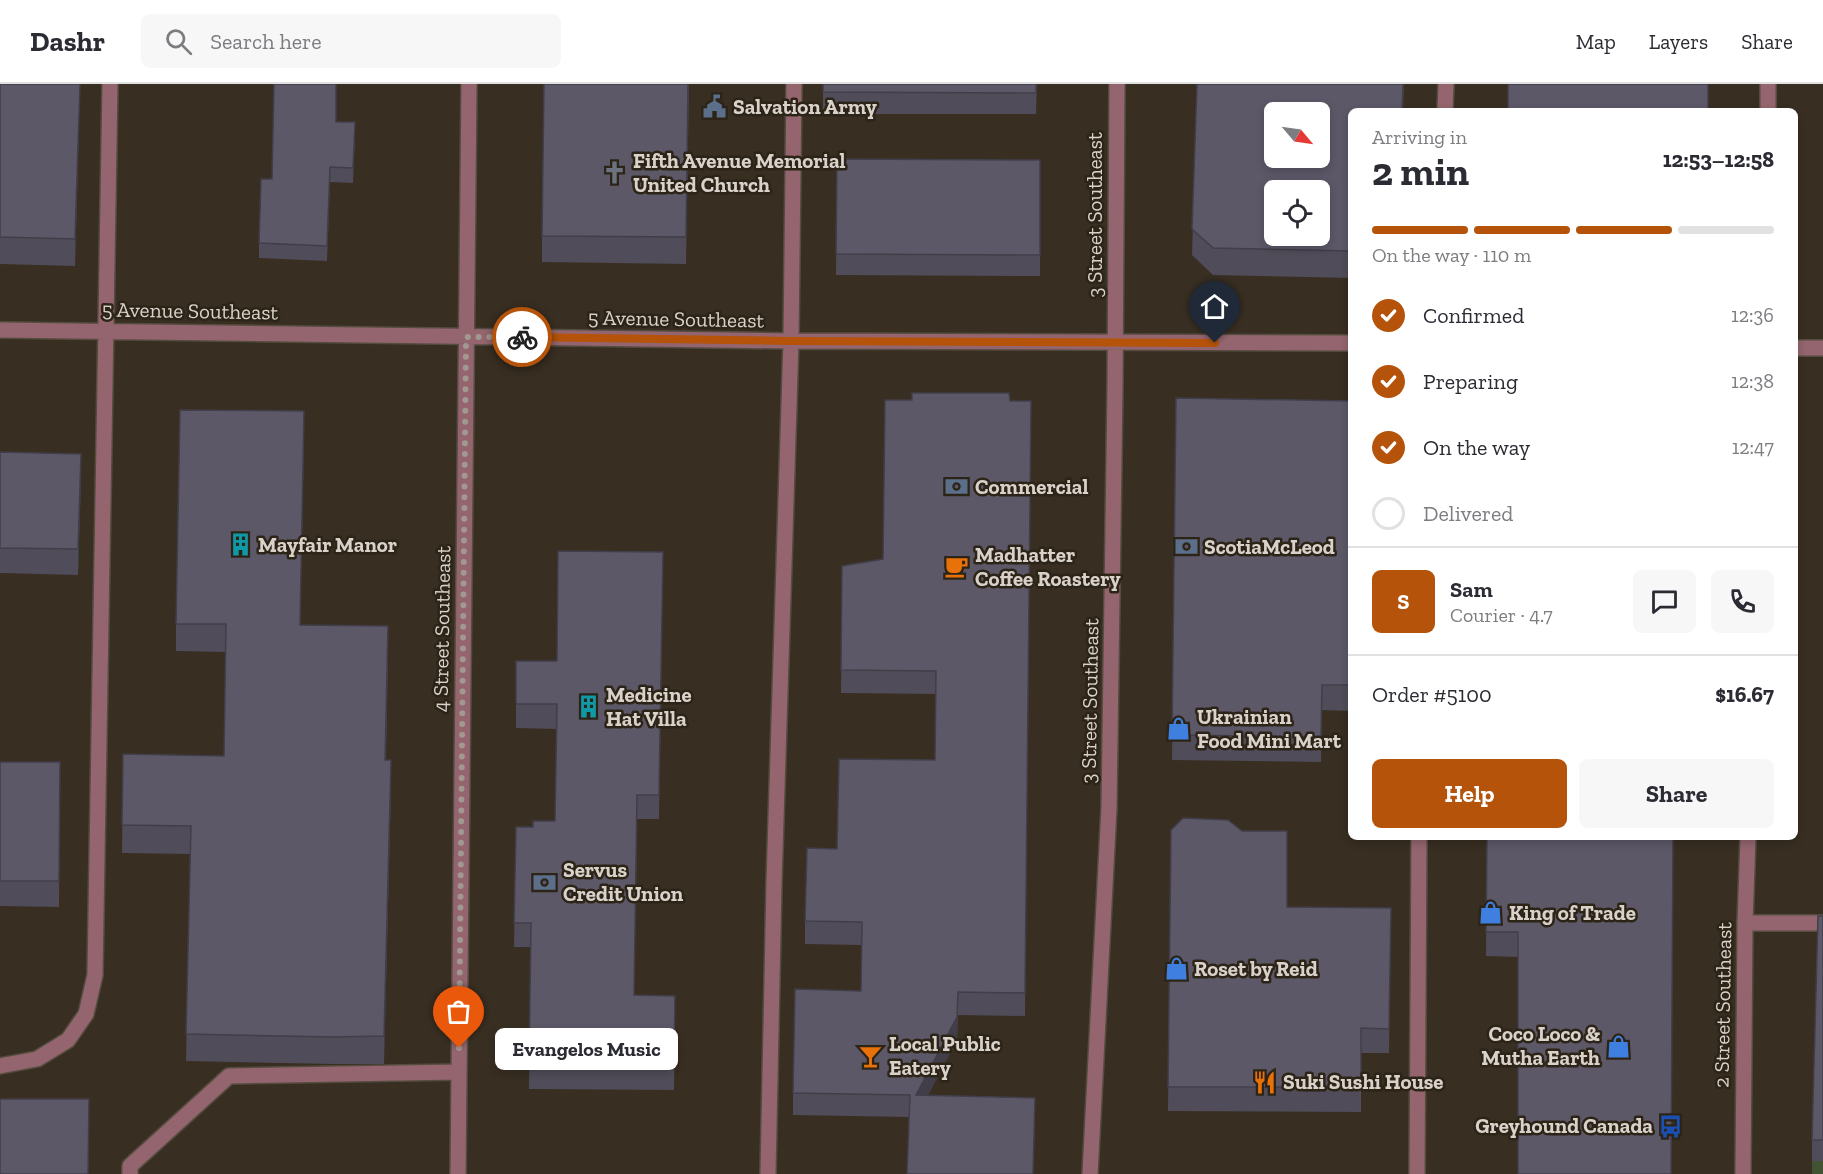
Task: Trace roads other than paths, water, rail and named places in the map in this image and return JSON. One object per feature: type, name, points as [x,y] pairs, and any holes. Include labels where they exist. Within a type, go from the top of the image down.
[{"type":"street","points":[[0,1066],[37,1059],[68,1040],[86,1014],[95,975],[110,84]]},
{"type":"street","name":"4 Street Southeast","points":[[458,1174],[469,84]]},
{"type":"street","points":[[768,1174],[774,884],[791,341],[794,84]]},
{"type":"street","name":"3 Street Southeast","points":[[1090,1174],[1109,808],[1116,343],[1117,84]]},
{"type":"street","points":[[1445,108],[1446,84]]},
{"type":"street","points":[[1768,84],[1768,108]]},
{"type":"street","name":"5 Avenue Southeast","points":[[0,330],[791,341],[1348,343]]},
{"type":"street","points":[[1798,348],[1823,348]]},
{"type":"street","points":[[1417,1174],[1419,840]]},
{"type":"street","name":"2 Street Southeast","points":[[1743,1174],[1748,840]]},
{"type":"street","points":[[1745,923],[1823,923]]},
{"type":"street","points":[[130,1174],[130,1166],[229,1076],[458,1072]]},
{"type":"place","name":"Salvation Army","points":[[715,107]]},
{"type":"place","name":"Fifth Avenue Memorial United Church","points":[[615,173]]},
{"type":"place","name":"Commercial","points":[[957,487]]},
{"type":"place","name":"Mayfair Manor","points":[[240,545]]},
{"type":"place","name":"ScotiaMcLeod","points":[[1186,547]]},
{"type":"place","name":"Madhatter Coffee Roastery","points":[[957,567]]},
{"type":"place","name":"Medicine Hat Villa","points":[[588,707]]},
{"type":"place","name":"Ukrainian Food Mini Mart","points":[[1179,729]]},
{"type":"place","name":"Servus Credit Union","points":[[545,882]]},
{"type":"place","name":"King of Trade","points":[[1491,913]]},
{"type":"place","name":"Roset by Reid","points":[[1176,969]]},
{"type":"place","name":"Coco Loco & Mutha Earth","points":[[1618,1046]]},
{"type":"place","name":"Evangelos Music","points":[[459,1048]]},
{"type":"place","name":"Local Public Eatery","points":[[871,1056]]},
{"type":"place","name":"Suki Sushi House","points":[[1265,1082]]},
{"type":"place","name":"Greyhound Canada","points":[[1671,1126]]}]
